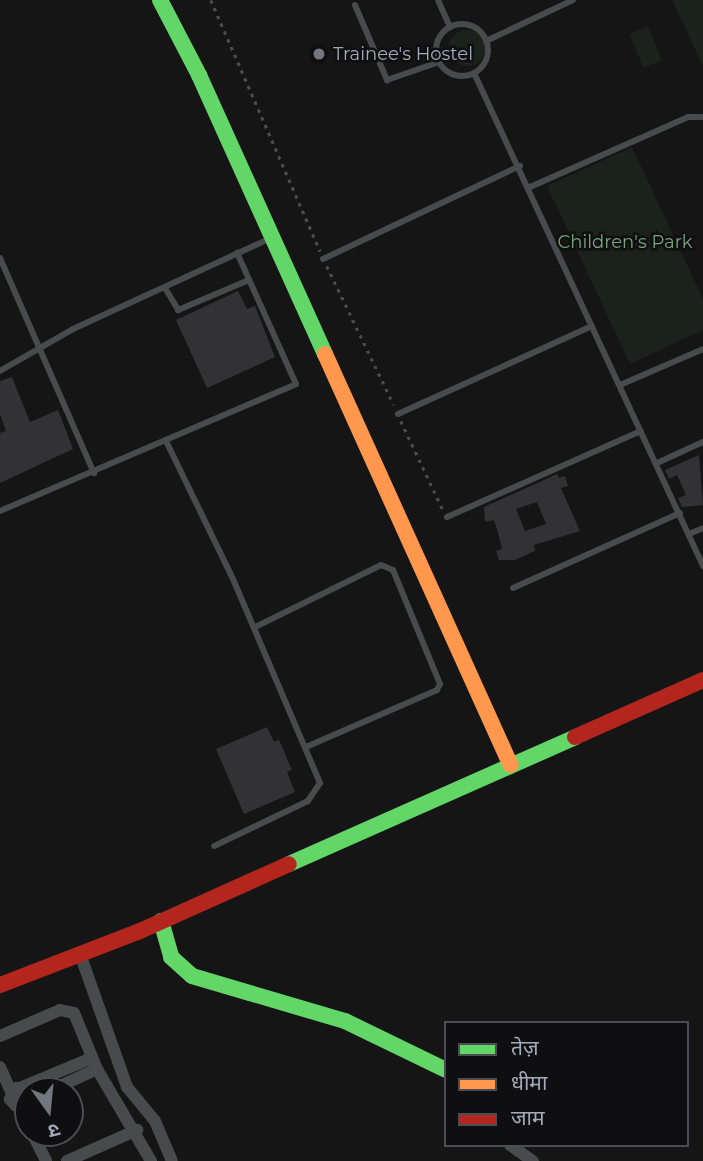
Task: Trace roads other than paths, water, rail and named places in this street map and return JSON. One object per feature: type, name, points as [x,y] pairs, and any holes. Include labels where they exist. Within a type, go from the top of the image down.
[{"type":"street","points":[[160,0],[199,75],[511,765]]},
{"type":"street","points":[[0,985],[161,921],[703,680]]},
{"type":"street","points":[[161,921],[171,957],[192,976],[345,1021],[444,1069]]},
{"type":"street","points":[[80,954],[127,1087],[155,1121],[172,1161]]},
{"type":"street","points":[[0,1036],[70,1009],[95,1063],[136,1130],[151,1161]]},
{"type":"street","points":[[58,1077],[95,1063]]},
{"type":"street","points":[[72,1077],[95,1063]]},
{"type":"street","points":[[0,1068],[14,1084]]},
{"type":"street","points":[[67,1161],[136,1130]]},
{"type":"street","points":[[513,1147],[533,1161]]},
{"type":"lane","points":[[438,0],[450,27]]},
{"type":"lane","points":[[486,41],[573,0]]},
{"type":"lane","points":[[355,5],[387,80],[439,62]]},
{"type":"lane","points":[[450,27],[474,27],[486,41],[485,62],[474,73],[458,76],[439,62],[439,39],[450,27]]},
{"type":"lane","points":[[474,73],[530,187],[703,566]]},
{"type":"lane","points":[[530,187],[688,117],[703,117]]},
{"type":"lane","points":[[323,259],[520,166]]},
{"type":"lane","points":[[0,372],[73,329],[272,237]]},
{"type":"lane","points":[[0,511],[167,443],[296,384],[237,253]]},
{"type":"lane","points":[[0,258],[94,473]]},
{"type":"lane","points":[[164,288],[178,310],[249,280]]},
{"type":"lane","points":[[398,414],[592,326]]},
{"type":"lane","points":[[620,385],[703,349]]},
{"type":"lane","points":[[447,517],[641,431]]},
{"type":"lane","points":[[657,463],[703,442]]},
{"type":"lane","points":[[167,443],[255,627],[308,746],[320,783],[316,793],[214,846]]},
{"type":"lane","points":[[513,588],[680,513]]},
{"type":"lane","points":[[689,534],[703,528]]},
{"type":"lane","points":[[255,627],[381,565],[393,570],[440,684],[438,690],[308,746]]},
{"type":"place","name":"Trainee's Hostel","points":[[319,54]]},
{"type":"park label","name":"Children's Park","points":[[625,242]]}]
